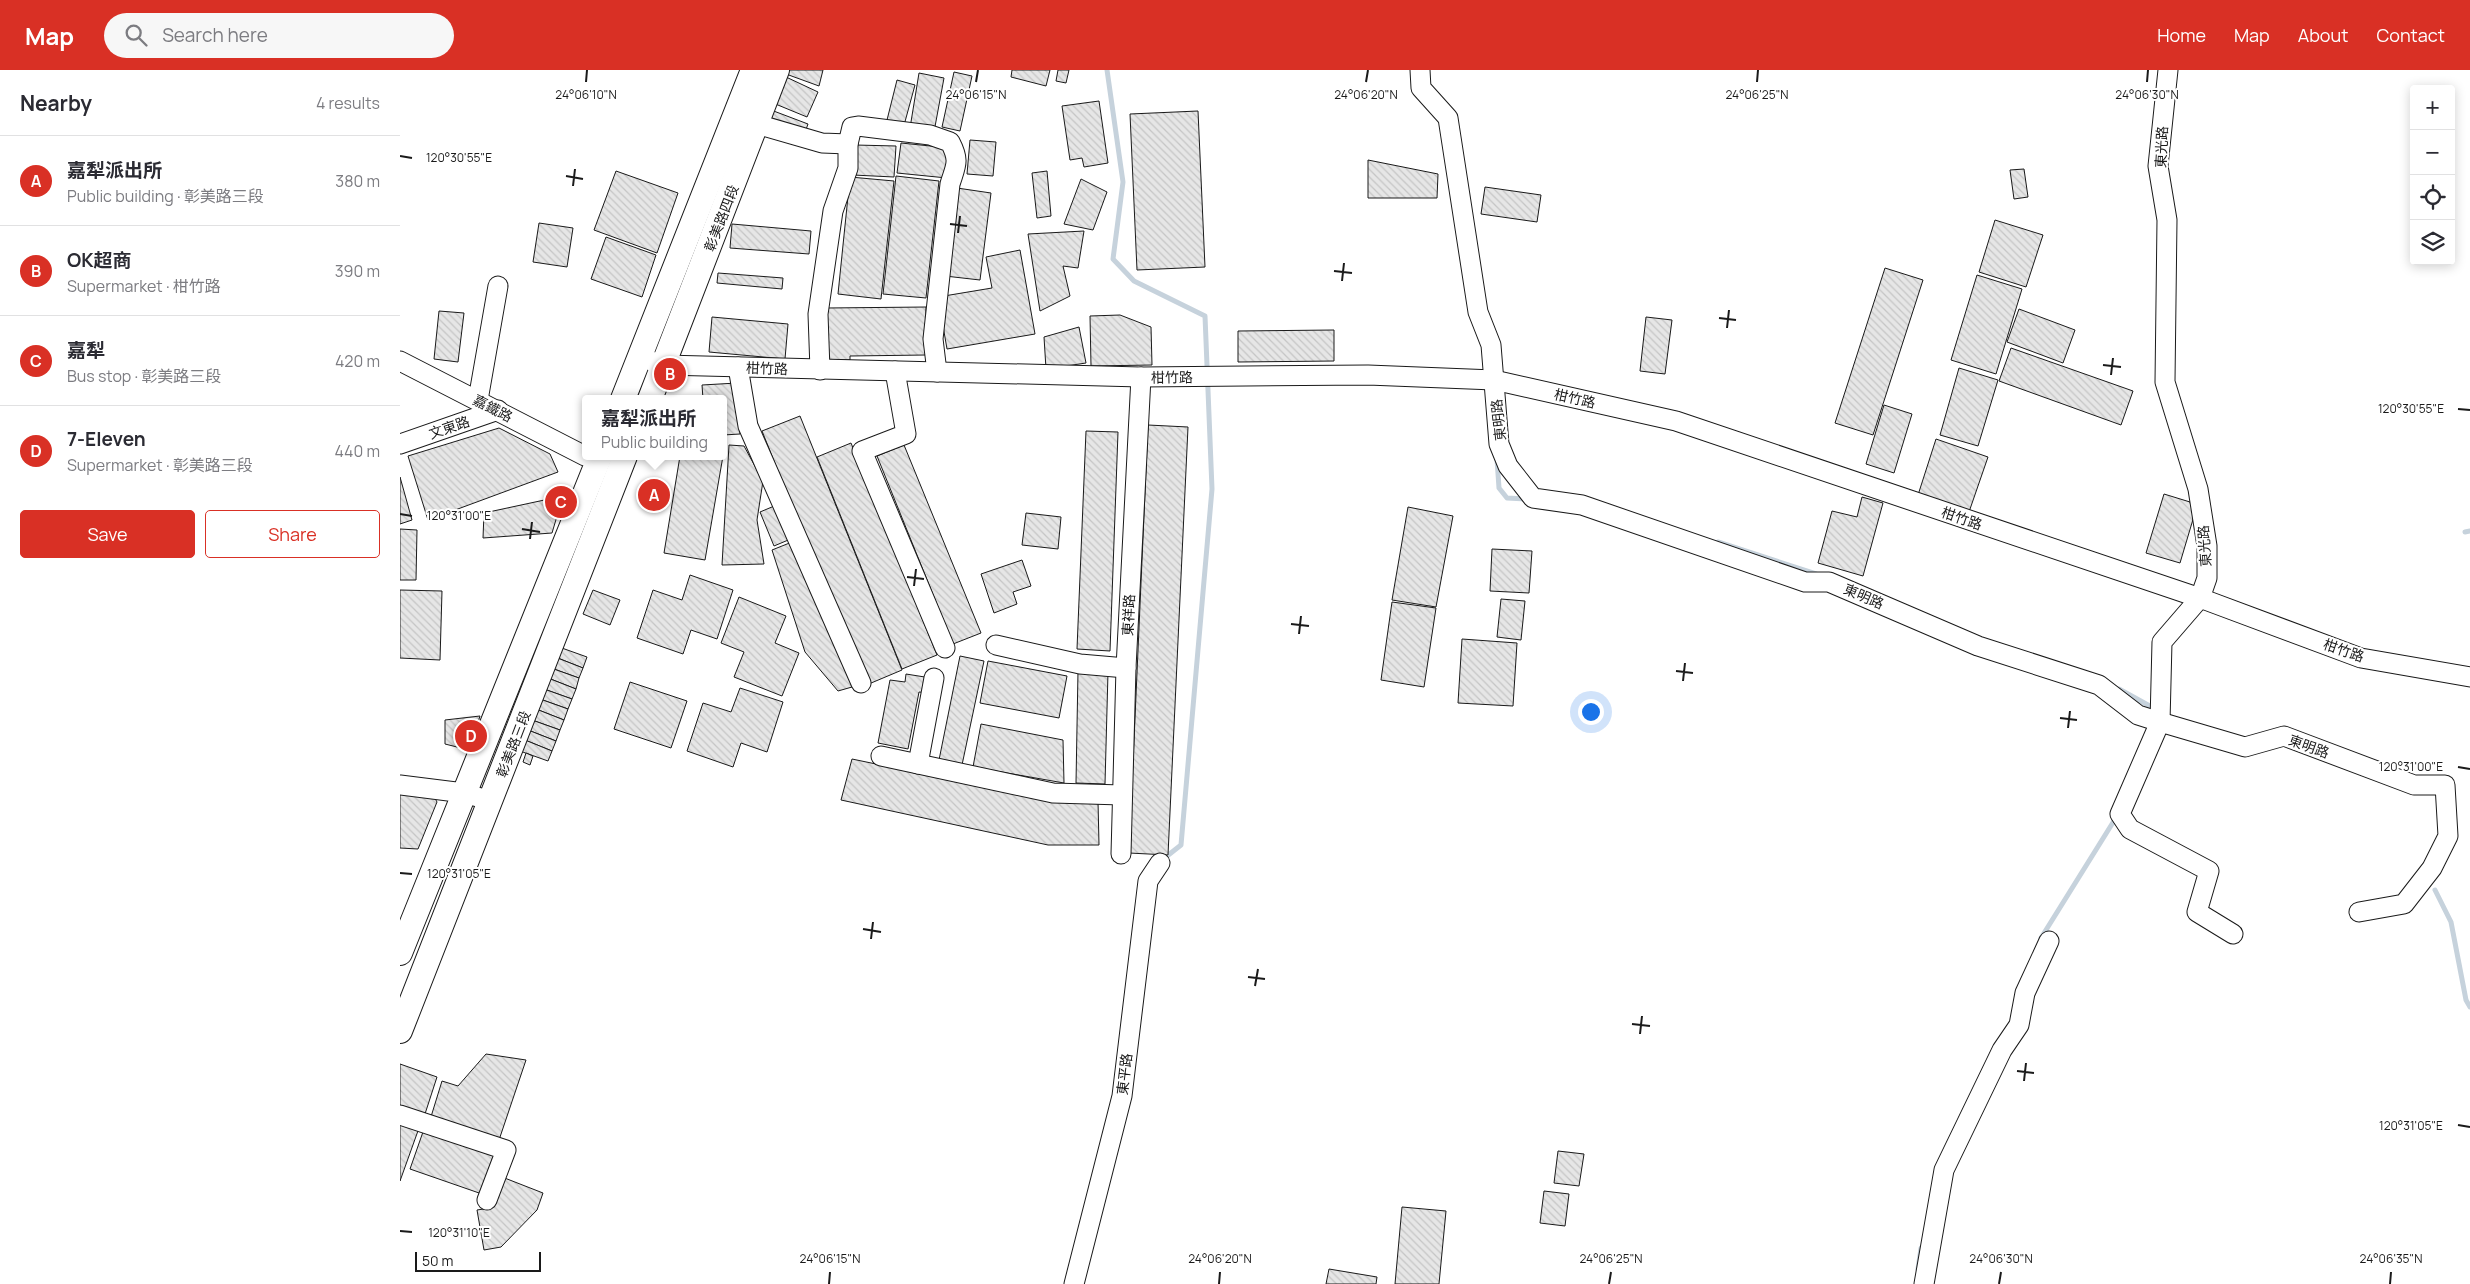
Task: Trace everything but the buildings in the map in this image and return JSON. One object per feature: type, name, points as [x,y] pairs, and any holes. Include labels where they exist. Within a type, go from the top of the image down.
[{"type":"main road","name":"彰美路四段","points":[[664,365],[745,121],[753,70]]},
{"type":"main road","name":"彰美路四段","points":[[640,357],[745,121],[778,70]]},
{"type":"main road","points":[[625,395],[640,357]]},
{"type":"main road","points":[[652,395],[664,365]]},
{"type":"main road","name":"彰美路三段","points":[[400,953],[464,793],[591,460]]},
{"type":"main road","name":"彰美路三段","points":[[400,1031],[622,465]]},
{"type":"street","name":"東明路","points":[[1420,70],[1421,88],[1448,118],[1478,312],[1491,345],[1499,444],[1508,466],[1533,498],[1582,505],[1805,582],[1829,582],[1978,646],[2099,685],[2138,715],[2160,722],[2245,748],[2284,736],[2414,785],[2445,785],[2448,836],[2432,868],[2404,904],[2359,912]]},
{"type":"street","name":"東光路","points":[[2168,70],[2158,166],[2167,220],[2166,382],[2198,489],[2205,536],[2206,578],[2200,598],[2162,642],[2160,722],[2120,814],[2130,829],[2208,871],[2197,912],[2232,934]]},
{"type":"street","points":[[745,121],[822,143],[848,144]]},
{"type":"street","points":[[820,370],[818,314],[834,211],[848,168],[848,144],[852,127],[868,127],[930,135],[950,142],[957,155],[957,163],[950,184],[933,339],[937,372]]},
{"type":"street","points":[[478,400],[498,286]]},
{"type":"street","name":"柑竹路","points":[[640,357],[664,365],[738,368],[1141,377],[1368,375],[1494,380],[1676,421],[2200,598],[2361,658],[2470,677]]},
{"type":"street","name":"嘉鐵路","points":[[400,361],[582,453]]},
{"type":"street","points":[[738,368],[748,426],[861,683]]},
{"type":"street","points":[[895,371],[906,434],[862,451],[945,648]]},
{"type":"street","name":"東祥路","points":[[1121,854],[1126,668],[1141,377]]},
{"type":"street","name":"文東路","points":[[400,444],[498,410]]},
{"type":"street","name":"嘉鐵路","points":[[601,460],[622,465]]},
{"type":"street","points":[[996,645],[1080,664],[1126,668]]},
{"type":"street","points":[[918,764],[934,678]]},
{"type":"street","points":[[881,756],[1053,793],[1122,795]]},
{"type":"street","points":[[400,786],[464,793],[491,801]]},
{"type":"street","name":"東平路","points":[[1074,1284],[1122,1096],[1148,881],[1160,862]]},
{"type":"street","points":[[1924,1284],[1944,1170],[2002,1050],[2019,1025],[2025,993],[2049,941]]},
{"type":"street","points":[[400,1115],[506,1150],[487,1200]]},
{"type":"waterway","points":[[1107,70],[1123,182],[1113,259],[1134,281],[1205,316],[1212,489],[1181,845],[1162,860]]},
{"type":"waterway","points":[[1497,459],[1499,488],[1507,498],[1528,499]]},
{"type":"waterway","points":[[2465,532],[2470,531]]},
{"type":"waterway","points":[[1718,542],[1816,574]]},
{"type":"waterway","points":[[2119,689],[2157,710]]},
{"type":"waterway","points":[[2041,938],[2117,816]]},
{"type":"waterway","points":[[2435,890],[2451,922],[2466,1000],[2470,1007]]},
{"type":"waterway","points":[[1918,1269],[1921,1248]]},
{"type":"place","name":"OK超商","points":[[670,374]]},
{"type":"place","name":"嘉犁派出所","points":[[654,495]]},
{"type":"place","name":"嘉犁","points":[[561,502]]},
{"type":"place","name":"7-Eleven","points":[[471,736]]}]
